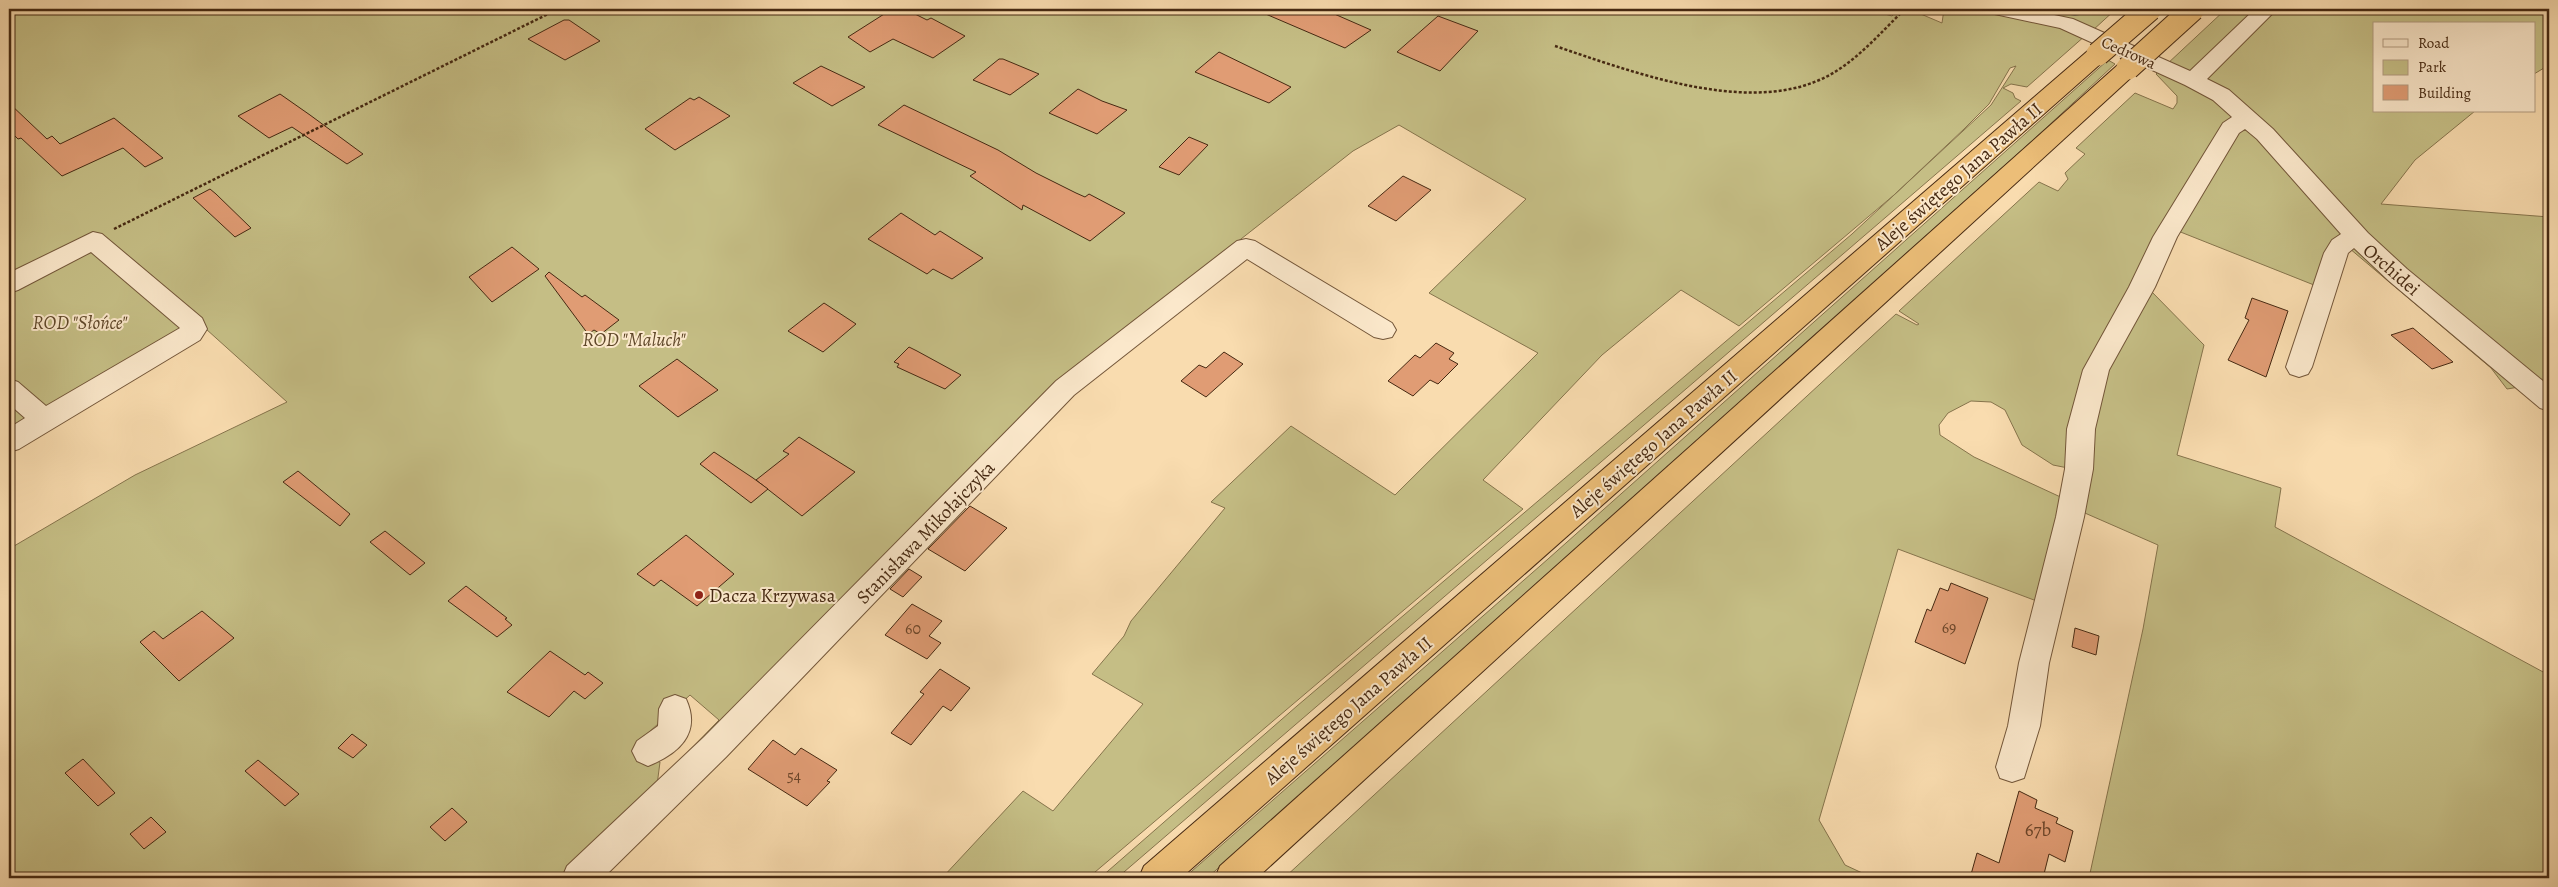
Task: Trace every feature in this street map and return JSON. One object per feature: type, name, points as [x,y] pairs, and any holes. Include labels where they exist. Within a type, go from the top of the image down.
[{"type":"highway","name":"Aleje świętego Jana Pawła II","points":[[1156,878],[2150,9]]},
{"type":"highway","name":"Aleje świętego Jana Pawła II","points":[[1232,878],[2193,9]]},
{"type":"street","name":"Cedrowa","points":[[1997,9],[2066,24],[2193,80],[2221,95],[2250,120]]},
{"type":"street","points":[[2193,80],[2267,9]]},
{"type":"street","points":[[2012,766],[2024,726],[2034,663],[2077,484],[2081,429],[2096,370],[2142,287],[2165,237],[2231,128],[2240,122],[2250,120]]},
{"type":"street","name":"Orchidei","points":[[2250,120],[2265,134],[2359,239],[2398,275],[2549,401]]},
{"type":"street","points":[[2299,367],[2336,253],[2342,243],[2348,239],[2359,239]]},
{"type":"street","points":[[9,284],[93,240],[194,325],[194,330],[191,334],[9,440]]},
{"type":"street","name":"Stanisława Mikołajczyka","points":[[579,878],[715,746],[1065,388],[1246,247],[1384,330]]},
{"type":"street","points":[[9,389],[44,420]]},
{"type":"street","points":[[675,709],[676,724],[656,747],[682,777]]},
{"type":"path","points":[[114,230],[558,9]]},
{"type":"path","points":[[1555,46],[1638,72],[1682,83],[1752,92],[1777,92],[1802,88],[1835,71],[1905,9]]},
{"type":"green space","name":"ROD \"Maluch\"","points":[[9,9],[1867,9],[1892,16],[1899,9],[1909,9],[1942,23],[1944,9],[1985,9],[2016,14],[2086,35],[2027,87],[2011,84],[2003,88],[2013,93],[2015,98],[2021,101],[1117,878],[1100,878],[1297,706],[1852,234],[1991,105],[2016,66],[2010,68],[1989,104],[1894,195],[1739,326],[1681,290],[1602,355],[1483,480],[1523,509],[1088,878],[942,878],[1023,791],[1053,811],[1143,704],[1092,674],[1124,636],[1131,621],[1225,508],[1211,502],[1291,426],[1395,495],[1538,353],[1429,293],[1526,199],[1399,125],[1353,151],[1101,349],[1076,365],[820,619],[817,637],[687,757],[685,755],[719,720],[690,695],[648,733],[649,760],[660,762],[656,793],[569,878],[9,878],[9,549],[135,475],[287,402],[206,329],[9,445]]},
{"type":"green space","points":[[2018,9],[2116,9],[2092,31]]},
{"type":"green space","points":[[2226,9],[2259,9],[2196,72],[2189,73],[2166,65]]},
{"type":"green space","points":[[2273,9],[2549,9],[2549,65],[2536,73],[2536,22],[2373,22],[2373,112],[2474,112],[2415,160],[2381,204],[2549,217],[2549,396],[2458,320],[2209,83],[2207,78],[2210,72]]},
{"type":"green space","points":[[2108,60],[2115,64],[2032,141],[1207,878],[1184,878],[1548,559]]},
{"type":"green space","points":[[2161,69],[2235,112],[2146,253],[2073,469],[2053,465],[2022,445],[2005,410],[1991,402],[1971,401],[1948,413],[1939,425],[1940,435],[1974,457],[2067,500],[2042,603],[1898,549],[1819,820],[1845,865],[1873,878],[1284,878],[1896,314],[1917,325],[1919,324],[1899,311],[2039,182],[2058,191],[2068,179],[2065,173],[2085,154],[2076,148],[2135,93],[2173,109],[2177,103],[2177,96],[2156,74]]},
{"type":"green space","points":[[2248,130],[2256,133],[2342,233],[2319,287],[2178,231],[2233,132]]},
{"type":"green space","points":[[2349,248],[2355,248],[2525,386],[2507,389],[2491,368]]},
{"type":"green space","points":[[2150,290],[2204,345],[2177,455],[2281,488],[2275,527],[2545,673],[2549,672],[2549,878],[2089,878],[2143,629],[2158,545],[2078,510],[2103,372]]},
{"type":"building","points":[[892,9],[905,9],[927,20],[931,18],[965,36],[933,58],[893,39],[870,52],[848,37]]},
{"type":"building","points":[[1254,9],[1323,9],[1371,30],[1345,48]]},
{"type":"building","points":[[1438,16],[1478,31],[1440,71],[1397,52]]},
{"type":"building","points":[[564,20],[569,20],[600,41],[565,60],[528,39]]},
{"type":"building","points":[[1219,52],[1291,87],[1269,103],[1195,72]]},
{"type":"building","points":[[999,59],[1039,74],[1010,95],[973,80]]},
{"type":"building","points":[[821,66],[865,87],[832,106],[793,83]]},
{"type":"building","points":[[1078,89],[1102,101],[1127,110],[1097,134],[1049,113]]},
{"type":"building","points":[[280,94],[363,154],[347,164],[292,127],[269,138],[238,116]]},
{"type":"building","points":[[699,97],[730,116],[675,150],[645,129],[690,98],[694,100]]},
{"type":"building","points":[[9,103],[47,139],[52,136],[60,144],[114,118],[163,158],[145,167],[123,148],[62,176],[21,138],[18,139],[9,130]]},
{"type":"building","points":[[904,105],[998,150],[1036,173],[1076,193],[1085,197],[1089,194],[1125,213],[1090,241],[1023,205],[1022,210],[970,176],[976,172],[878,125]]},
{"type":"building","points":[[1189,137],[1208,145],[1179,175],[1159,167]]},
{"type":"building","points":[[1403,176],[1431,190],[1396,221],[1368,206]]},
{"type":"building","points":[[210,189],[251,228],[235,237],[193,198]]},
{"type":"building","points":[[901,213],[935,235],[940,231],[983,258],[952,279],[933,269],[927,274],[868,239]]},
{"type":"building","points":[[512,247],[539,269],[492,302],[469,277]]},
{"type":"building","points":[[549,272],[582,297],[585,295],[619,320],[601,334],[594,330],[588,334],[545,276]]},
{"type":"building","points":[[2252,298],[2288,311],[2266,377],[2228,360],[2249,320],[2245,318]]},
{"type":"building","points":[[824,303],[856,324],[823,352],[788,331]]},
{"type":"building","points":[[2413,328],[2453,362],[2432,369],[2391,335]]},
{"type":"building","points":[[1436,343],[1454,353],[1449,359],[1458,364],[1438,384],[1430,380],[1413,396],[1388,381],[1415,355],[1420,358]]},
{"type":"building","points":[[909,347],[961,375],[945,389],[897,367],[899,364],[894,362]]},
{"type":"building","points":[[1224,352],[1243,364],[1206,397],[1181,381],[1199,365],[1206,368]]},
{"type":"building","points":[[677,359],[718,390],[678,417],[639,386]]},
{"type":"building","points":[[799,437],[855,472],[802,516],[756,480],[789,454],[783,451]]},
{"type":"building","points":[[714,452],[768,489],[751,503],[700,464]]},
{"type":"building","points":[[298,471],[350,514],[340,526],[283,482]]},
{"type":"building","points":[[970,506],[1007,528],[965,571],[928,549]]},
{"type":"building","points":[[385,531],[425,563],[410,575],[370,542]]},
{"type":"building","points":[[686,535],[734,574],[697,606],[661,580],[654,586],[637,574]]},
{"type":"building","points":[[909,569],[922,577],[903,597],[890,589]]},
{"type":"building","points":[[1951,583],[1988,598],[1965,664],[1915,642],[1927,609],[1931,611],[1940,588],[1948,591]]},
{"type":"building","points":[[466,586],[507,618],[505,619],[512,625],[497,637],[448,601]]},
{"type":"building","points":[[912,604],[942,621],[929,636],[941,643],[927,659],[885,635]]},
{"type":"building","points":[[202,611],[234,638],[179,681],[140,642],[154,631],[163,639]]},
{"type":"building","points":[[2075,628],[2099,636],[2096,655],[2072,647]]},
{"type":"building","points":[[550,651],[585,675],[588,672],[603,683],[585,699],[574,691],[549,717],[507,692]]},
{"type":"building","points":[[940,669],[970,688],[951,711],[943,706],[911,745],[891,733],[924,694],[920,692]]},
{"type":"building","points":[[352,734],[367,745],[353,758],[338,748]]},
{"type":"building","points":[[773,740],[795,755],[801,748],[837,770],[827,781],[830,782],[807,806],[748,769]]},
{"type":"building","points":[[83,759],[115,793],[98,806],[65,773]]},
{"type":"building","points":[[258,760],[299,794],[285,806],[245,771]]},
{"type":"building","points":[[2019,791],[2037,800],[2035,808],[2058,818],[2056,823],[2073,831],[2065,862],[2049,854],[2043,878],[1970,878],[1977,853],[1999,863]]},
{"type":"building","points":[[452,808],[467,822],[445,841],[430,827]]},
{"type":"building","points":[[151,817],[166,832],[144,849],[130,834]]},
{"type":"waterway","points":[[2055,9],[2075,13],[2097,9]]},
{"type":"waterway","points":[[2538,9],[2549,13]]},
{"type":"place","name":"Dacza Krzywasa","points":[[699,595]]},
{"type":"park label","name":"ROD \"Słońce\"","points":[[80,322]]}]
